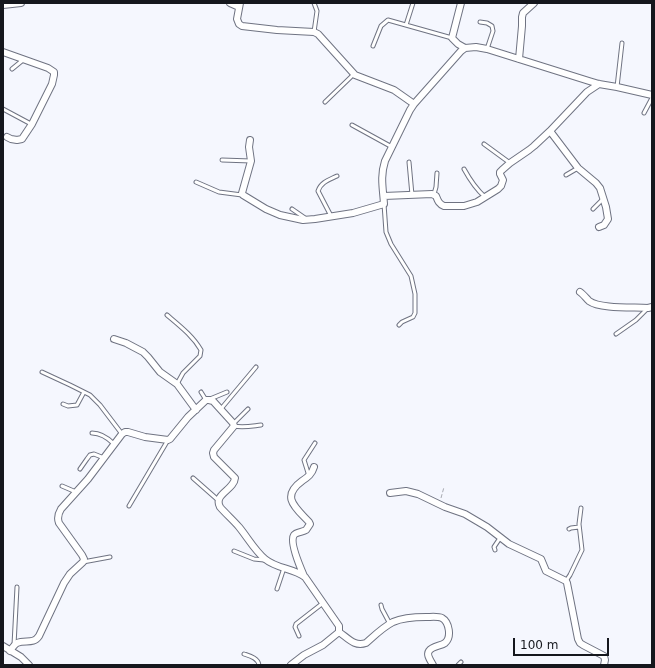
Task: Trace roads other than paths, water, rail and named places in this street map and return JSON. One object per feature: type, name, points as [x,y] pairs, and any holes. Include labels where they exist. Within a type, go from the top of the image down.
[{"type":"street","points":[[3,5],[21,3]]},
{"type":"street","points":[[230,3],[240,5],[237,19],[239,24],[242,26],[314,32],[318,34],[354,74],[394,90],[414,104]]},
{"type":"street","points":[[461,3],[452,38],[465,48],[476,47],[487,49],[589,82],[652,95]]},
{"type":"street","points":[[519,59],[523,13],[534,3]]},
{"type":"street","points":[[250,140],[249,147],[251,161],[242,193],[266,209],[292,218],[306,219],[353,213],[384,204],[382,169],[414,104],[456,56],[465,48]]},
{"type":"street","points":[[3,52],[48,68],[54,72],[52,84],[32,124],[22,139],[11,140],[7,137]]},
{"type":"street","points":[[587,92],[589,82]]},
{"type":"street","points":[[384,196],[434,194],[439,203],[444,206],[464,206],[485,197],[501,186],[503,180],[500,172],[529,150],[550,131],[587,92],[599,84]]},
{"type":"street","points":[[550,131],[578,168],[600,188],[608,219],[604,225],[599,227]]},
{"type":"street","points":[[580,292],[589,301],[598,304],[650,308]]},
{"type":"street","points":[[114,340],[126,343],[148,357],[160,372],[177,384],[196,410]]},
{"type":"street","points":[[7,647],[20,642],[33,641],[37,639],[67,578],[83,562],[83,557],[59,523],[57,519],[58,514],[88,479],[122,434],[128,432],[145,437],[168,440],[173,437],[196,410],[208,400],[213,401],[233,425],[213,453],[214,457],[235,478],[233,484],[219,497],[218,504],[266,560],[297,572],[305,577]]},
{"type":"street","points":[[292,665],[304,656],[323,646],[339,632],[339,626],[305,577],[299,566],[294,551],[294,534],[306,530],[310,524],[292,504],[291,495],[299,484],[313,472],[314,467]]},
{"type":"street","points":[[390,493],[406,491],[412,492],[465,514],[487,527],[510,544],[541,559],[546,571],[566,581],[578,639],[583,645],[604,656],[604,665]]},
{"type":"street","points":[[339,632],[352,642],[361,645],[398,620],[417,617],[438,618],[444,620],[450,635],[444,644],[429,651],[428,656],[433,665]]},
{"type":"street","points":[[7,647],[29,665]]},
{"type":"lane","points":[[314,3],[317,11],[314,32]]},
{"type":"lane","points":[[406,25],[413,3]]},
{"type":"lane","points":[[373,46],[381,26],[388,20],[452,38]]},
{"type":"lane","points":[[480,22],[487,23],[492,26],[493,31],[487,49]]},
{"type":"lane","points":[[617,87],[622,43]]},
{"type":"lane","points":[[12,69],[23,59]]},
{"type":"lane","points":[[326,102],[354,74]]},
{"type":"lane","points":[[644,113],[652,98]]},
{"type":"lane","points":[[3,109],[32,124]]},
{"type":"lane","points":[[352,125],[392,147]]},
{"type":"lane","points":[[484,144],[510,163]]},
{"type":"lane","points":[[222,160],[251,161]]},
{"type":"lane","points":[[409,162],[412,195]]},
{"type":"lane","points":[[566,175],[578,168]]},
{"type":"lane","points":[[464,169],[468,178],[478,191],[485,197]]},
{"type":"lane","points":[[434,194],[437,173]]},
{"type":"lane","points":[[331,216],[318,191],[322,184],[337,176]]},
{"type":"lane","points":[[196,182],[219,192],[243,195]]},
{"type":"lane","points":[[593,209],[603,200]]},
{"type":"lane","points":[[384,204],[386,232],[391,244],[411,276],[415,294],[415,313],[413,317],[399,325]]},
{"type":"lane","points":[[292,209],[306,219]]},
{"type":"lane","points":[[616,334],[650,308]]},
{"type":"lane","points":[[167,315],[184,329],[196,341],[202,350],[200,356],[183,373],[177,384]]},
{"type":"lane","points":[[220,410],[256,367]]},
{"type":"lane","points":[[42,372],[90,395],[100,405],[122,434]]},
{"type":"lane","points":[[63,404],[68,406],[77,405],[84,392]]},
{"type":"lane","points":[[201,392],[208,400],[227,392]]},
{"type":"lane","points":[[248,409],[233,425],[240,427],[261,425]]},
{"type":"lane","points":[[92,433],[102,435],[114,445]]},
{"type":"lane","points":[[129,506],[168,440]]},
{"type":"lane","points":[[309,476],[304,460],[315,443]]},
{"type":"lane","points":[[80,469],[90,455],[94,454],[104,458]]},
{"type":"lane","points":[[193,478],[218,500]]},
{"type":"lane","points":[[62,486],[76,492]]},
{"type":"lane","points":[[566,581],[582,550],[579,527],[581,508]]},
{"type":"lane","points":[[569,529],[579,527]]},
{"type":"lane","points":[[495,550],[495,546],[500,537]]},
{"type":"lane","points":[[234,551],[254,559],[266,560]]},
{"type":"lane","points":[[83,562],[110,557]]},
{"type":"lane","points":[[277,589],[284,568]]},
{"type":"lane","points":[[7,647],[17,587]]},
{"type":"lane","points":[[299,636],[295,628],[296,624],[323,603]]},
{"type":"lane","points":[[381,605],[390,624]]},
{"type":"lane","points":[[244,654],[257,660],[259,665]]}]
